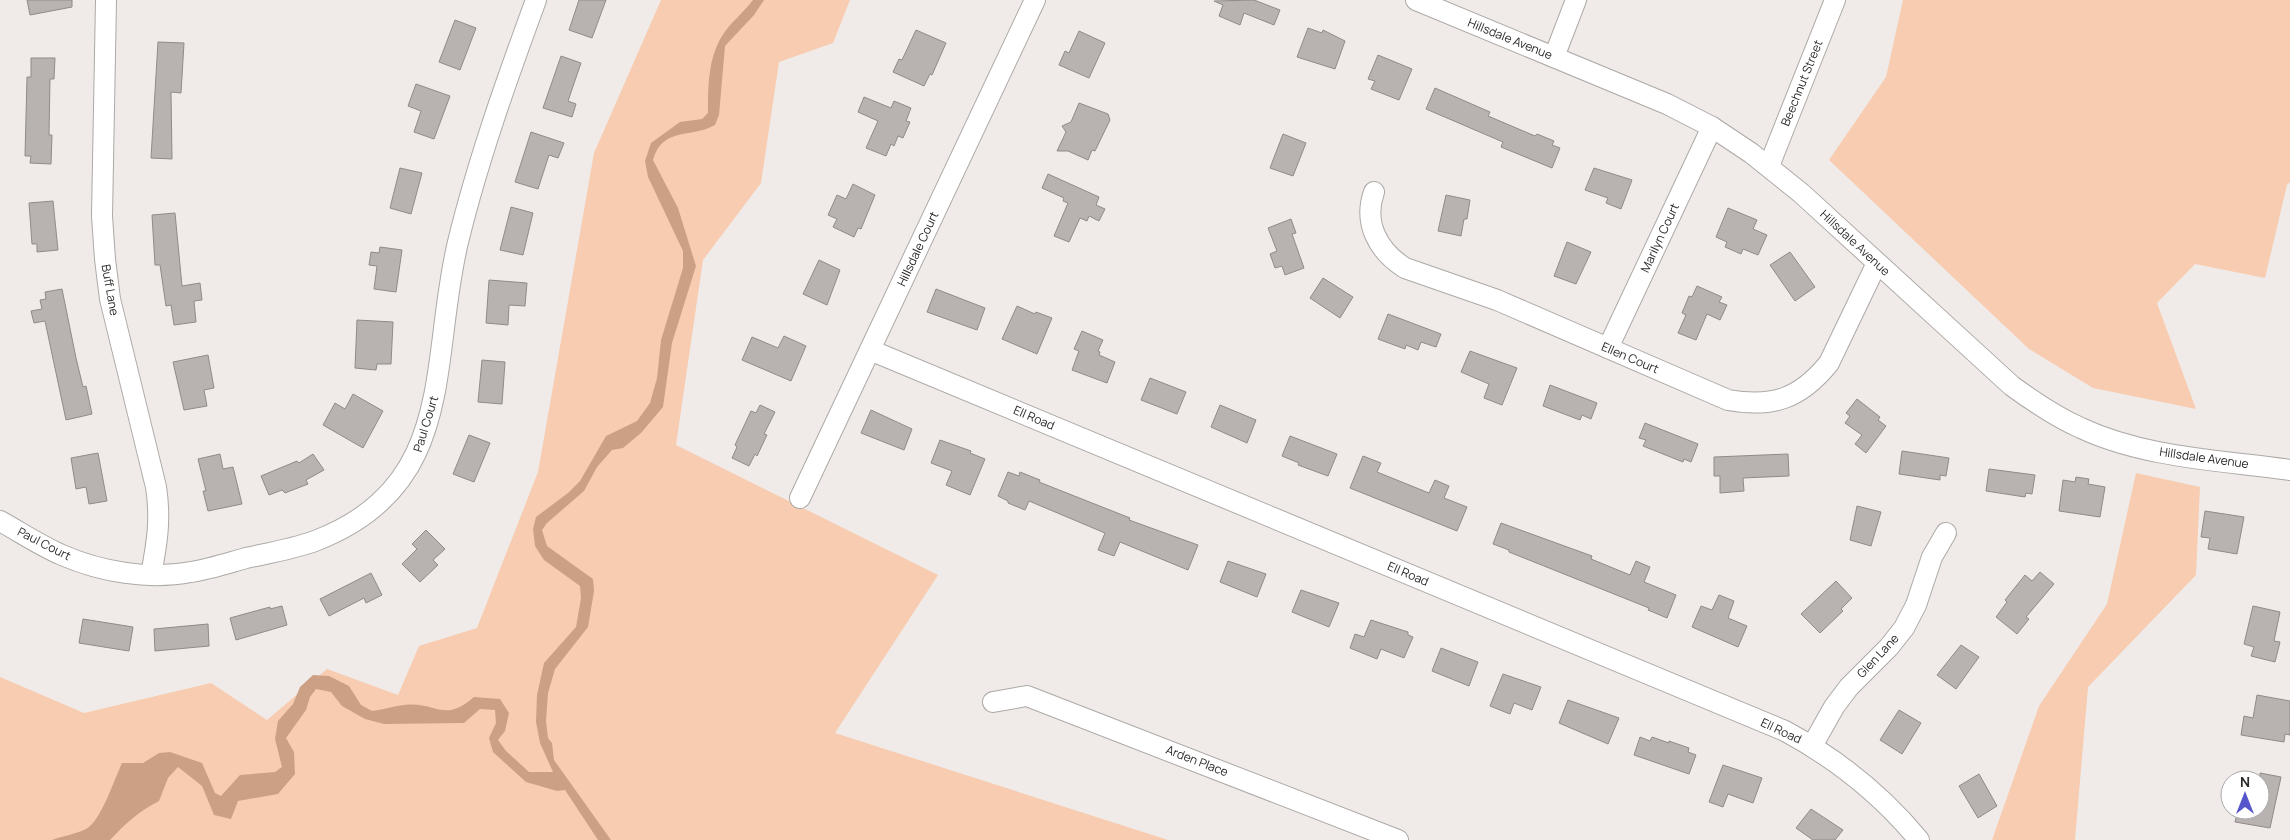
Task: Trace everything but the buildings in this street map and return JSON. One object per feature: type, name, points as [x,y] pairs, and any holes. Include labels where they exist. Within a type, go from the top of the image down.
[{"type":"street","name":"Buff Lane","points":[[106,0],[102,216],[104,259],[110,299],[160,510],[159,531],[151,575]]},
{"type":"street","name":"Paul Court","points":[[0,521],[60,555],[91,566],[120,572],[151,575],[191,572],[314,541],[360,518],[381,503],[407,472],[421,447],[436,392],[448,296],[457,245],[470,194],[536,0]]},
{"type":"street","name":"Hillsdale Court","points":[[800,498],[1036,0]]},
{"type":"street","name":"Hillsdale Avenue","points":[[1416,0],[1667,104],[1712,128],[1769,166],[2012,386],[2045,409],[2081,428],[2113,441],[2146,450],[2290,470]]},
{"type":"street","points":[[1554,57],[1576,0]]},
{"type":"street","name":"Beechnut Street","points":[[1769,166],[1835,0]]},
{"type":"street","name":"Marilyn Court","points":[[1608,348],[1712,128]]},
{"type":"street","name":"Ellen Court","points":[[1374,192],[1370,213],[1372,229],[1380,246],[1392,259],[1405,268],[1497,300],[1728,400],[1749,404],[1769,403],[1786,398],[1803,389],[1817,378],[1829,363],[1877,263]]},
{"type":"street","name":"Ell Road","points":[[870,350],[1785,731],[1841,765],[1872,789],[1900,817],[1919,840]]},
{"type":"street","name":"Glen Lane","points":[[1812,746],[1834,706],[1844,693],[1889,647],[1904,628],[1916,605],[1932,557],[1946,533]]},
{"type":"street","name":"Arden Place","points":[[993,702],[1027,696],[1398,840]]},
{"type":"shaded area","points":[[661,0],[850,0],[833,43],[779,62],[761,183],[703,260],[676,445],[938,575],[835,733],[1168,840],[0,840],[0,677],[84,713],[211,683],[267,720],[327,669],[398,695],[419,646],[477,628],[538,472],[594,153]]},
{"type":"shaded area","points":[[753,0],[764,0],[754,15],[725,46],[719,115],[715,125],[670,138],[663,142],[653,160],[678,208],[696,266],[672,343],[663,407],[641,433],[623,448],[612,450],[597,467],[584,491],[547,523],[542,530],[547,546],[593,579],[594,591],[588,627],[555,669],[548,693],[546,721],[548,738],[552,743],[554,760],[611,840],[598,840],[565,790],[557,791],[526,782],[493,752],[489,738],[496,723],[495,710],[480,709],[464,723],[384,724],[365,719],[342,706],[331,692],[316,689],[310,697],[306,710],[286,738],[294,752],[295,774],[278,794],[238,801],[231,819],[214,815],[202,786],[178,767],[168,778],[159,801],[133,818],[110,840],[52,840],[82,831],[92,825],[107,799],[122,763],[143,763],[159,753],[170,752],[202,763],[215,793],[221,796],[240,775],[275,772],[282,767],[275,739],[278,721],[293,704],[300,687],[313,675],[329,676],[349,686],[361,705],[372,711],[415,705],[447,710],[455,709],[474,697],[500,699],[509,713],[505,731],[498,740],[506,751],[529,772],[553,772],[540,743],[536,722],[537,695],[544,663],[576,627],[581,598],[580,586],[544,560],[535,546],[533,529],[536,517],[568,493],[580,481],[606,436],[637,421],[650,403],[657,378],[661,340],[683,268],[683,251],[648,177],[645,161],[651,143],[680,122],[702,119],[708,113],[711,64],[717,45],[725,31]]},
{"type":"shaded area","points":[[1903,0],[2290,0],[2290,182],[2287,185],[2265,278],[2195,264],[2157,303],[2196,409],[2093,388],[2029,349],[1829,160],[1886,77]]},
{"type":"shaded area","points":[[2136,473],[2200,487],[2196,575],[2088,687],[2075,840],[1992,840],[2039,706],[2107,604]]}]
